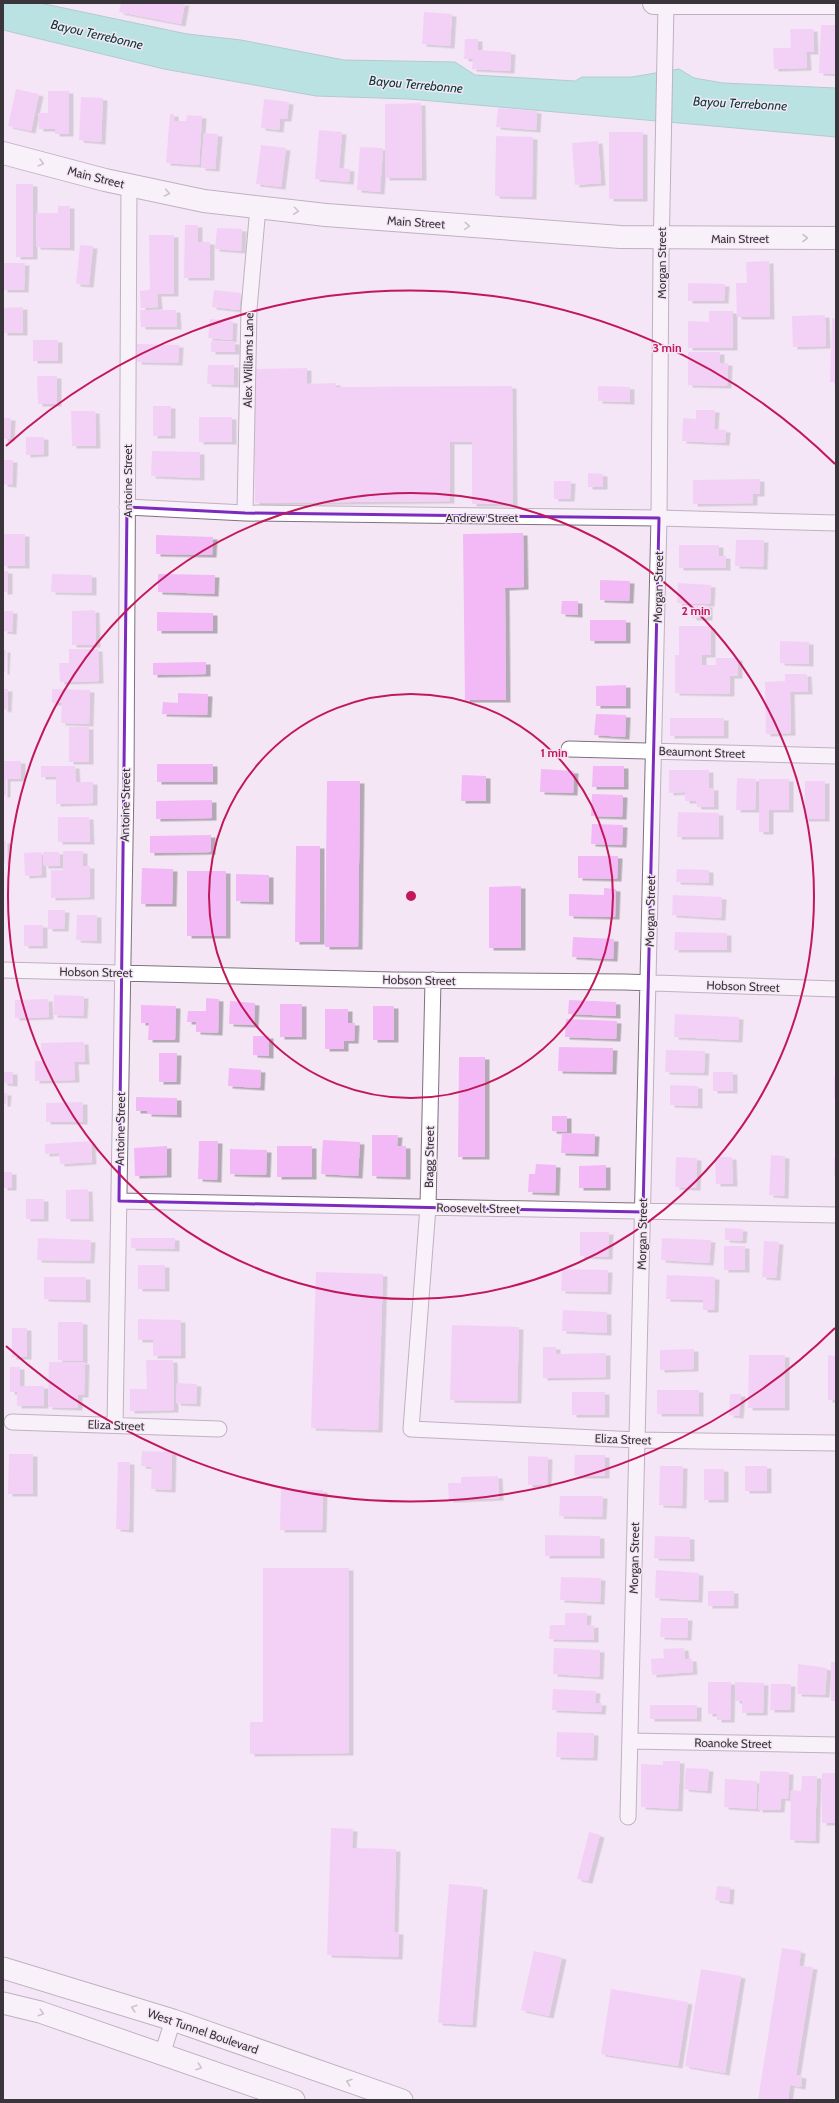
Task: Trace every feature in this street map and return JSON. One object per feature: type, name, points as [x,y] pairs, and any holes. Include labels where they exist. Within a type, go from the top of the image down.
[{"type":"main road","points":[[660,3],[836,3]]},
{"type":"main road","name":"Main Street","points":[[3,152],[129,185],[204,201],[326,215],[612,237],[836,238]]},
{"type":"main road","name":"West Tunnel Boulevard","points":[[3,1968],[173,2020],[402,2100]]},
{"type":"main road","points":[[3,2003],[40,2012],[294,2100]]},
{"type":"street","name":"Morgan Street","points":[[628,1817],[660,518],[662,126],[665,61],[660,3]]},
{"type":"street","name":"Antoine Street","points":[[115,1426],[123,973],[129,185]]},
{"type":"street","name":"Alex Williams Lane","points":[[245,513],[250,309],[258,207]]},
{"type":"street","name":"Andrew Street","points":[[127,507],[245,513],[660,518],[836,523]]},
{"type":"street","name":"Beaumont Street","points":[[568,749],[836,756]]},
{"type":"street","name":"Hobson Street","points":[[3,970],[433,980],[648,982],[836,989]]},
{"type":"street","name":"Bragg Street","points":[[410,1429],[428,1207],[433,980]]},
{"type":"street","name":"Roosevelt Street","points":[[119,1201],[836,1216]]},
{"type":"street","name":"Eliza Street","points":[[12,1422],[219,1429]]},
{"type":"street","name":"Eliza Street","points":[[410,1429],[637,1440],[836,1443]]},
{"type":"street","name":"Roanoke Street","points":[[630,1741],[836,1745]]},
{"type":"street","points":[[162,2055],[173,2020]]},
{"type":"highlighted area","points":[[127,507],[245,513],[659,518],[643,1212],[119,1201]]},
{"type":"water","name":"Bayou Terrebonne","points":[[3,3],[40,3],[187,34],[241,40],[344,60],[455,62],[475,75],[575,81],[582,77],[632,77],[679,69],[694,78],[723,83],[836,88],[836,137],[410,99],[316,96],[164,69],[3,30]]},
{"type":"building","points":[[121,3],[185,3],[181,24],[119,12]]},
{"type":"building","points":[[424,12],[452,14],[450,46],[422,44]]},
{"type":"building","points":[[821,25],[836,25],[836,74],[819,73]]},
{"type":"building","points":[[790,29],[813,29],[814,52],[806,52],[807,68],[774,69],[773,48],[791,48]]},
{"type":"building","points":[[465,39],[478,39],[478,50],[511,52],[510,71],[472,69],[473,59],[464,59]]},
{"type":"building","points":[[16,89],[39,94],[31,131],[8,126]]},
{"type":"building","points":[[48,91],[69,91],[69,134],[55,134],[55,129],[39,129],[38,113],[48,113]]},
{"type":"building","points":[[81,97],[103,98],[101,142],[79,140]]},
{"type":"building","points":[[264,99],[289,102],[287,119],[280,119],[279,130],[261,128]]},
{"type":"building","points":[[421,103],[422,178],[385,178],[385,104]]},
{"type":"building","points":[[498,108],[537,111],[536,130],[496,127]]},
{"type":"building","points":[[170,114],[174,114],[174,121],[186,121],[187,115],[202,116],[199,165],[166,163]]},
{"type":"building","points":[[319,130],[342,132],[339,168],[350,169],[349,182],[315,179]]},
{"type":"building","points":[[609,132],[643,132],[643,199],[609,199]]},
{"type":"building","points":[[204,133],[218,134],[215,169],[201,168]]},
{"type":"building","points":[[496,136],[533,137],[532,197],[495,196]]},
{"type":"building","points":[[598,141],[601,183],[575,185],[572,143]]},
{"type":"building","points":[[261,145],[286,148],[281,187],[256,184]]},
{"type":"building","points":[[360,147],[383,148],[380,192],[357,190]]},
{"type":"building","points":[[16,184],[33,184],[33,257],[16,257]]},
{"type":"building","points":[[58,206],[70,206],[70,248],[36,247],[36,213],[58,213]]},
{"type":"building","points":[[185,225],[198,225],[198,242],[210,242],[210,278],[184,278]]},
{"type":"building","points":[[217,228],[242,229],[241,251],[215,249]]},
{"type":"building","points":[[149,235],[174,235],[174,294],[157,294],[158,307],[141,308],[140,291],[150,290]]},
{"type":"building","points":[[80,245],[93,246],[89,285],[76,284]]},
{"type":"building","points":[[769,261],[770,317],[737,317],[736,283],[747,283],[746,262]]},
{"type":"building","points":[[3,263],[25,263],[24,290],[3,290]]},
{"type":"building","points":[[688,283],[725,284],[724,301],[688,301]]},
{"type":"building","points":[[214,290],[241,293],[239,310],[212,307]]},
{"type":"building","points":[[23,307],[23,333],[3,333],[3,308]]},
{"type":"building","points":[[140,310],[176,310],[177,327],[141,327]]},
{"type":"building","points":[[709,311],[733,311],[733,348],[688,348],[688,321],[709,322]]},
{"type":"building","points":[[825,315],[826,346],[793,347],[792,316]]},
{"type":"building","points":[[832,318],[836,319],[836,382],[830,382]]},
{"type":"building","points":[[210,319],[233,321],[232,340],[208,338]]},
{"type":"building","points":[[33,340],[58,340],[58,361],[33,361]]},
{"type":"building","points":[[211,341],[235,342],[235,352],[211,352]]},
{"type":"building","points":[[137,344],[179,345],[178,363],[137,362]]},
{"type":"building","points":[[688,352],[720,352],[720,363],[728,363],[727,386],[688,385]]},
{"type":"building","points":[[208,365],[234,365],[234,385],[207,384]]},
{"type":"building","points":[[307,368],[307,384],[336,383],[336,387],[512,386],[513,504],[472,504],[472,442],[450,442],[450,501],[255,503],[254,369]]},
{"type":"building","points":[[37,376],[57,376],[57,404],[38,404]]},
{"type":"building","points":[[598,386],[630,387],[630,402],[598,401]]},
{"type":"building","points":[[153,406],[171,406],[171,436],[153,436]]},
{"type":"building","points":[[696,410],[715,410],[714,429],[726,430],[725,443],[682,441],[683,418],[696,419]]},
{"type":"building","points":[[71,411],[95,411],[96,446],[72,446]]},
{"type":"building","points":[[199,417],[232,417],[232,442],[199,442]]},
{"type":"building","points":[[3,418],[11,418],[10,439],[3,439]]},
{"type":"building","points":[[26,437],[44,437],[44,454],[26,455]]},
{"type":"building","points":[[152,451],[200,452],[200,478],[151,476]]},
{"type":"building","points":[[3,460],[13,460],[12,485],[3,484]]},
{"type":"building","points":[[588,473],[603,474],[603,487],[588,487]]},
{"type":"building","points":[[760,479],[760,494],[753,494],[753,503],[693,504],[693,480]]},
{"type":"building","points":[[554,481],[571,481],[570,499],[554,499]]},
{"type":"building","points":[[523,533],[524,587],[505,588],[506,700],[465,700],[463,534]]},
{"type":"building","points":[[3,534],[25,534],[25,566],[3,566]]},
{"type":"building","points":[[156,535],[213,537],[212,555],[156,554]]},
{"type":"building","points":[[736,540],[764,540],[763,567],[735,566]]},
{"type":"building","points":[[679,545],[719,545],[719,556],[726,556],[726,568],[679,568]]},
{"type":"building","points":[[3,571],[8,571],[8,592],[3,592]]},
{"type":"building","points":[[52,574],[92,575],[92,593],[51,592]]},
{"type":"building","points":[[158,574],[215,575],[214,594],[158,592]]},
{"type":"building","points":[[600,580],[630,581],[629,601],[600,600]]},
{"type":"building","points":[[678,583],[711,585],[710,604],[677,603]]},
{"type":"building","points":[[562,601],[578,601],[578,615],[561,614]]},
{"type":"building","points":[[692,605],[708,605],[708,618],[692,618]]},
{"type":"building","points":[[95,610],[96,645],[72,645],[72,611]]},
{"type":"building","points":[[3,611],[13,611],[12,632],[3,631]]},
{"type":"building","points":[[157,612],[213,613],[213,631],[157,631]]},
{"type":"building","points":[[590,620],[626,620],[626,641],[590,641]]},
{"type":"building","points":[[679,626],[711,626],[711,655],[702,655],[702,665],[716,665],[716,658],[738,658],[738,676],[730,676],[730,694],[675,693],[675,655],[679,655]]},
{"type":"building","points":[[780,641],[809,642],[809,664],[780,663]]},
{"type":"building","points":[[69,649],[98,649],[99,681],[60,682],[59,663],[69,663]]},
{"type":"building","points":[[3,650],[6,650],[5,672],[3,672]]},
{"type":"building","points":[[206,662],[206,674],[153,675],[153,663]]},
{"type":"building","points":[[785,674],[807,674],[808,692],[790,692],[791,733],[766,734],[765,682],[785,681]]},
{"type":"building","points":[[626,685],[626,706],[596,706],[596,686]]},
{"type":"building","points":[[3,689],[8,689],[7,710],[3,709]]},
{"type":"building","points":[[52,689],[90,690],[89,724],[61,723],[62,703],[52,703]]},
{"type":"building","points":[[178,693],[208,694],[207,715],[162,714],[163,702],[178,703]]},
{"type":"building","points":[[596,714],[626,715],[625,737],[594,735]]},
{"type":"building","points":[[670,718],[724,718],[724,736],[670,736]]},
{"type":"building","points":[[69,727],[89,727],[89,762],[69,762]]},
{"type":"building","points":[[3,761],[21,761],[21,779],[6,779],[6,795],[3,795]]},
{"type":"building","points":[[157,764],[213,764],[213,782],[157,782]]},
{"type":"building","points":[[41,766],[75,766],[76,782],[93,782],[93,803],[56,804],[56,777],[41,777]]},
{"type":"building","points":[[593,766],[624,766],[624,787],[592,787]]},
{"type":"building","points":[[541,769],[574,771],[573,793],[540,792]]},
{"type":"building","points":[[669,770],[709,770],[709,788],[714,788],[714,807],[697,807],[696,801],[685,801],[685,792],[669,793]]},
{"type":"building","points":[[462,775],[486,776],[486,801],[461,801]]},
{"type":"building","points":[[737,778],[756,779],[755,810],[736,810]]},
{"type":"building","points":[[759,779],[789,779],[789,810],[769,810],[769,832],[759,832]]},
{"type":"building","points":[[327,781],[360,781],[358,947],[325,947]]},
{"type":"building","points":[[805,781],[825,781],[825,819],[804,819]]},
{"type":"building","points":[[592,794],[623,795],[622,817],[591,816]]},
{"type":"building","points":[[212,800],[212,818],[156,819],[156,801]]},
{"type":"building","points":[[678,812],[719,813],[719,837],[677,837]]},
{"type":"building","points":[[58,817],[89,817],[90,842],[58,842]]},
{"type":"building","points":[[592,824],[623,825],[622,845],[591,844]]},
{"type":"building","points":[[211,835],[211,852],[150,853],[150,836]]},
{"type":"building","points":[[3,841],[6,841],[5,863],[3,863]]},
{"type":"building","points":[[296,846],[320,846],[320,942],[295,942]]},
{"type":"building","points":[[63,851],[83,851],[83,866],[90,866],[90,897],[51,898],[51,870],[63,870]]},
{"type":"building","points":[[41,852],[42,875],[25,876],[24,853]]},
{"type":"building","points":[[43,852],[59,852],[60,866],[44,866]]},
{"type":"building","points":[[578,856],[618,856],[617,879],[578,878]]},
{"type":"building","points":[[142,868],[173,869],[172,904],[141,904]]},
{"type":"building","points":[[677,869],[709,870],[709,883],[676,882]]},
{"type":"building","points":[[187,871],[226,871],[226,936],[187,936]]},
{"type":"building","points":[[236,874],[269,875],[269,902],[236,901]]},
{"type":"building","points":[[521,886],[521,948],[489,948],[489,887]]},
{"type":"building","points":[[604,888],[616,889],[615,917],[569,916],[569,894],[604,895]]},
{"type":"building","points":[[673,895],[722,897],[721,918],[672,915]]},
{"type":"building","points":[[48,910],[65,910],[64,929],[48,929]]},
{"type":"building","points":[[77,915],[97,915],[97,941],[76,940]]},
{"type":"building","points":[[24,925],[43,925],[43,946],[24,946]]},
{"type":"building","points":[[675,932],[727,933],[727,950],[674,950]]},
{"type":"building","points":[[573,937],[614,939],[613,959],[572,957]]},
{"type":"building","points":[[54,995],[84,996],[83,1016],[53,1015]]},
{"type":"building","points":[[206,998],[219,999],[218,1033],[196,1032],[196,1022],[187,1022],[188,1011],[206,1011]]},
{"type":"building","points":[[48,999],[49,1017],[15,1018],[15,1000]]},
{"type":"building","points":[[569,1000],[616,1002],[616,1016],[568,1014]]},
{"type":"building","points":[[230,1001],[255,1003],[254,1025],[229,1024]]},
{"type":"building","points":[[280,1004],[302,1004],[302,1037],[280,1037]]},
{"type":"building","points":[[141,1005],[176,1006],[175,1040],[148,1040],[149,1023],[141,1023]]},
{"type":"building","points":[[373,1006],[394,1006],[394,1040],[373,1040]]},
{"type":"building","points":[[325,1009],[348,1009],[348,1023],[355,1023],[354,1041],[344,1041],[344,1049],[325,1049]]},
{"type":"building","points":[[675,1014],[739,1017],[738,1040],[674,1037]]},
{"type":"building","points":[[566,1019],[617,1021],[616,1039],[565,1037]]},
{"type":"building","points":[[253,1036],[269,1036],[269,1056],[253,1055]]},
{"type":"building","points":[[84,1042],[85,1062],[74,1062],[75,1080],[35,1081],[35,1061],[42,1061],[41,1043]]},
{"type":"building","points":[[559,1047],[613,1048],[612,1072],[558,1071]]},
{"type":"building","points":[[666,1050],[705,1051],[704,1073],[665,1072]]},
{"type":"building","points":[[159,1053],[177,1053],[176,1082],[159,1082]]},
{"type":"building","points":[[459,1057],[485,1057],[485,1157],[458,1157]]},
{"type":"building","points":[[229,1068],[261,1070],[260,1088],[228,1086]]},
{"type":"building","points":[[3,1072],[13,1072],[13,1084],[3,1083]]},
{"type":"building","points":[[713,1072],[733,1072],[733,1091],[713,1091]]},
{"type":"building","points":[[834,1077],[836,1077],[836,1098],[834,1098]]},
{"type":"building","points":[[670,1085],[698,1086],[698,1106],[670,1105]]},
{"type":"building","points":[[3,1093],[7,1093],[6,1104],[3,1104]]},
{"type":"building","points":[[136,1097],[177,1098],[177,1115],[147,1114],[147,1111],[136,1111]]},
{"type":"building","points":[[83,1102],[83,1122],[46,1122],[46,1103]]},
{"type":"building","points":[[552,1116],[567,1116],[567,1132],[552,1131]]},
{"type":"building","points":[[562,1133],[595,1134],[594,1154],[561,1153]]},
{"type":"building","points":[[372,1135],[398,1135],[397,1146],[406,1146],[406,1177],[372,1176]]},
{"type":"building","points":[[323,1140],[360,1142],[358,1176],[321,1174]]},
{"type":"building","points":[[91,1141],[92,1162],[60,1164],[59,1153],[45,1154],[45,1144]]},
{"type":"building","points":[[199,1141],[218,1141],[217,1180],[198,1179]]},
{"type":"building","points":[[167,1146],[167,1175],[135,1176],[134,1148]]},
{"type":"building","points":[[277,1146],[312,1146],[312,1177],[277,1177]]},
{"type":"building","points":[[230,1149],[267,1150],[266,1175],[230,1174]]},
{"type":"building","points":[[771,1155],[785,1156],[784,1196],[769,1195]]},
{"type":"building","points":[[676,1157],[697,1158],[696,1188],[675,1187]]},
{"type":"building","points":[[715,1157],[732,1157],[733,1184],[716,1184]]},
{"type":"building","points":[[834,1158],[836,1158],[836,1175],[834,1175]]},
{"type":"building","points":[[536,1164],[556,1165],[555,1193],[528,1192],[529,1174],[535,1174]]},
{"type":"building","points":[[606,1165],[606,1188],[579,1188],[579,1166]]},
{"type":"building","points":[[3,1172],[12,1172],[12,1188],[3,1188]]},
{"type":"building","points":[[88,1189],[89,1219],[66,1219],[66,1190]]},
{"type":"building","points":[[26,1199],[44,1199],[44,1219],[26,1219]]},
{"type":"building","points":[[725,1228],[743,1229],[742,1241],[725,1240]]},
{"type":"building","points":[[580,1232],[609,1232],[608,1257],[580,1256]]},
{"type":"building","points":[[38,1238],[91,1240],[90,1261],[37,1260]]},
{"type":"building","points":[[131,1238],[175,1238],[175,1249],[131,1248]]},
{"type":"building","points":[[662,1238],[711,1240],[709,1263],[661,1260]]},
{"type":"building","points":[[764,1241],[779,1242],[776,1278],[762,1277]]},
{"type":"building","points":[[724,1246],[745,1246],[745,1270],[724,1270]]},
{"type":"building","points":[[138,1265],[165,1265],[165,1289],[138,1289]]},
{"type":"building","points":[[562,1269],[608,1270],[607,1292],[561,1291]]},
{"type":"building","points":[[316,1272],[383,1274],[378,1430],[311,1428]]},
{"type":"building","points":[[667,1275],[715,1277],[714,1310],[703,1310],[703,1300],[666,1299]]},
{"type":"building","points":[[44,1277],[86,1277],[86,1300],[44,1299]]},
{"type":"building","points":[[563,1310],[607,1312],[607,1333],[562,1331]]},
{"type":"building","points":[[138,1319],[181,1320],[181,1356],[153,1356],[153,1340],[138,1340]]},
{"type":"building","points":[[58,1322],[83,1322],[83,1361],[58,1360]]},
{"type":"building","points":[[452,1325],[519,1327],[517,1401],[450,1400]]},
{"type":"building","points":[[12,1328],[27,1328],[27,1357],[12,1357]]},
{"type":"building","points":[[543,1347],[556,1347],[556,1354],[606,1353],[606,1377],[543,1378]]},
{"type":"building","points":[[694,1349],[694,1369],[660,1370],[660,1350]]},
{"type":"building","points":[[749,1355],[785,1355],[785,1408],[748,1408]]},
{"type":"building","points":[[828,1355],[836,1356],[836,1400],[828,1400]]},
{"type":"building","points":[[146,1360],[173,1360],[174,1410],[130,1411],[130,1389],[147,1389]]},
{"type":"building","points":[[49,1362],[85,1362],[84,1395],[78,1395],[78,1408],[48,1407]]},
{"type":"building","points":[[10,1367],[20,1367],[20,1386],[44,1386],[44,1406],[17,1406],[17,1392],[10,1392]]},
{"type":"building","points":[[177,1383],[197,1384],[196,1404],[176,1403]]},
{"type":"building","points":[[657,1390],[699,1390],[699,1414],[657,1414]]},
{"type":"building","points":[[572,1392],[605,1392],[605,1415],[572,1415]]},
{"type":"building","points":[[730,1394],[741,1394],[739,1416],[729,1415]]},
{"type":"building","points":[[142,1451],[172,1452],[171,1490],[151,1489],[152,1467],[141,1466]]},
{"type":"building","points":[[9,1454],[33,1454],[33,1494],[8,1494]]},
{"type":"building","points":[[575,1455],[605,1455],[605,1476],[574,1476]]},
{"type":"building","points":[[528,1456],[548,1457],[547,1485],[528,1485]]},
{"type":"building","points":[[118,1462],[130,1462],[129,1530],[116,1529]]},
{"type":"building","points":[[660,1466],[683,1466],[682,1506],[659,1505]]},
{"type":"building","points":[[745,1466],[767,1466],[767,1491],[745,1491]]},
{"type":"building","points":[[704,1469],[724,1469],[724,1500],[704,1500]]},
{"type":"building","points":[[498,1476],[499,1498],[449,1500],[448,1483],[461,1483],[461,1477]]},
{"type":"building","points":[[281,1489],[323,1490],[322,1530],[280,1530]]},
{"type":"building","points":[[560,1496],[603,1496],[602,1517],[559,1516]]},
{"type":"building","points":[[545,1535],[600,1536],[600,1556],[545,1556]]},
{"type":"building","points":[[655,1536],[690,1537],[690,1559],[654,1558]]},
{"type":"building","points":[[263,1568],[349,1568],[349,1753],[250,1754],[250,1722],[263,1722]]},
{"type":"building","points":[[656,1570],[699,1573],[698,1600],[655,1598]]},
{"type":"building","points":[[561,1577],[601,1578],[600,1602],[560,1600]]},
{"type":"building","points":[[708,1591],[734,1591],[734,1606],[708,1606]]},
{"type":"building","points":[[565,1613],[587,1613],[586,1626],[594,1625],[594,1640],[549,1639],[550,1625],[565,1625]]},
{"type":"building","points":[[661,1618],[688,1618],[687,1638],[660,1637]]},
{"type":"building","points":[[554,1648],[600,1650],[599,1677],[553,1674]]},
{"type":"building","points":[[684,1648],[685,1659],[692,1659],[693,1672],[652,1675],[651,1659],[664,1658],[663,1649]]},
{"type":"building","points":[[831,1662],[836,1662],[836,1701],[831,1701]]},
{"type":"building","points":[[798,1664],[827,1668],[825,1695],[797,1694]]},
{"type":"building","points":[[708,1682],[731,1682],[730,1720],[717,1720],[717,1714],[708,1714]]},
{"type":"building","points":[[735,1682],[764,1683],[763,1713],[742,1713],[742,1701],[735,1701]]},
{"type":"building","points":[[771,1684],[791,1684],[790,1710],[770,1710]]},
{"type":"building","points":[[553,1689],[596,1691],[595,1703],[602,1703],[601,1712],[552,1710]]},
{"type":"building","points":[[650,1705],[697,1705],[697,1719],[650,1719]]},
{"type":"building","points":[[557,1732],[594,1733],[593,1758],[556,1757]]},
{"type":"building","points":[[663,1761],[680,1761],[678,1809],[641,1807],[641,1764],[663,1765]]},
{"type":"building","points":[[686,1768],[709,1769],[707,1791],[684,1789]]},
{"type":"building","points":[[760,1771],[789,1772],[788,1799],[781,1798],[780,1810],[758,1810]]},
{"type":"building","points":[[822,1773],[836,1773],[836,1823],[822,1823]]},
{"type":"building","points":[[802,1776],[817,1776],[815,1841],[790,1840],[791,1790],[801,1791]]},
{"type":"building","points":[[725,1779],[757,1781],[756,1809],[724,1807]]},
{"type":"building","points":[[331,1828],[353,1829],[352,1848],[396,1849],[394,1932],[399,1932],[398,1957],[327,1955]]},
{"type":"building","points":[[589,1832],[600,1835],[588,1881],[577,1879]]},
{"type":"building","points":[[449,1884],[483,1887],[472,2025],[438,2023]]},
{"type":"building","points":[[717,1886],[730,1887],[729,1902],[715,1900]]},
{"type":"building","points":[[782,1948],[801,1951],[799,1966],[813,1967],[796,2075],[802,2076],[801,2087],[790,2085],[788,2100],[758,2100]]},
{"type":"building","points":[[534,1951],[562,1957],[549,2016],[521,2010]]},
{"type":"building","points":[[701,1969],[741,1976],[725,2073],[685,2066]]},
{"type":"building","points":[[611,1989],[688,2002],[678,2066],[601,2054]]}]
